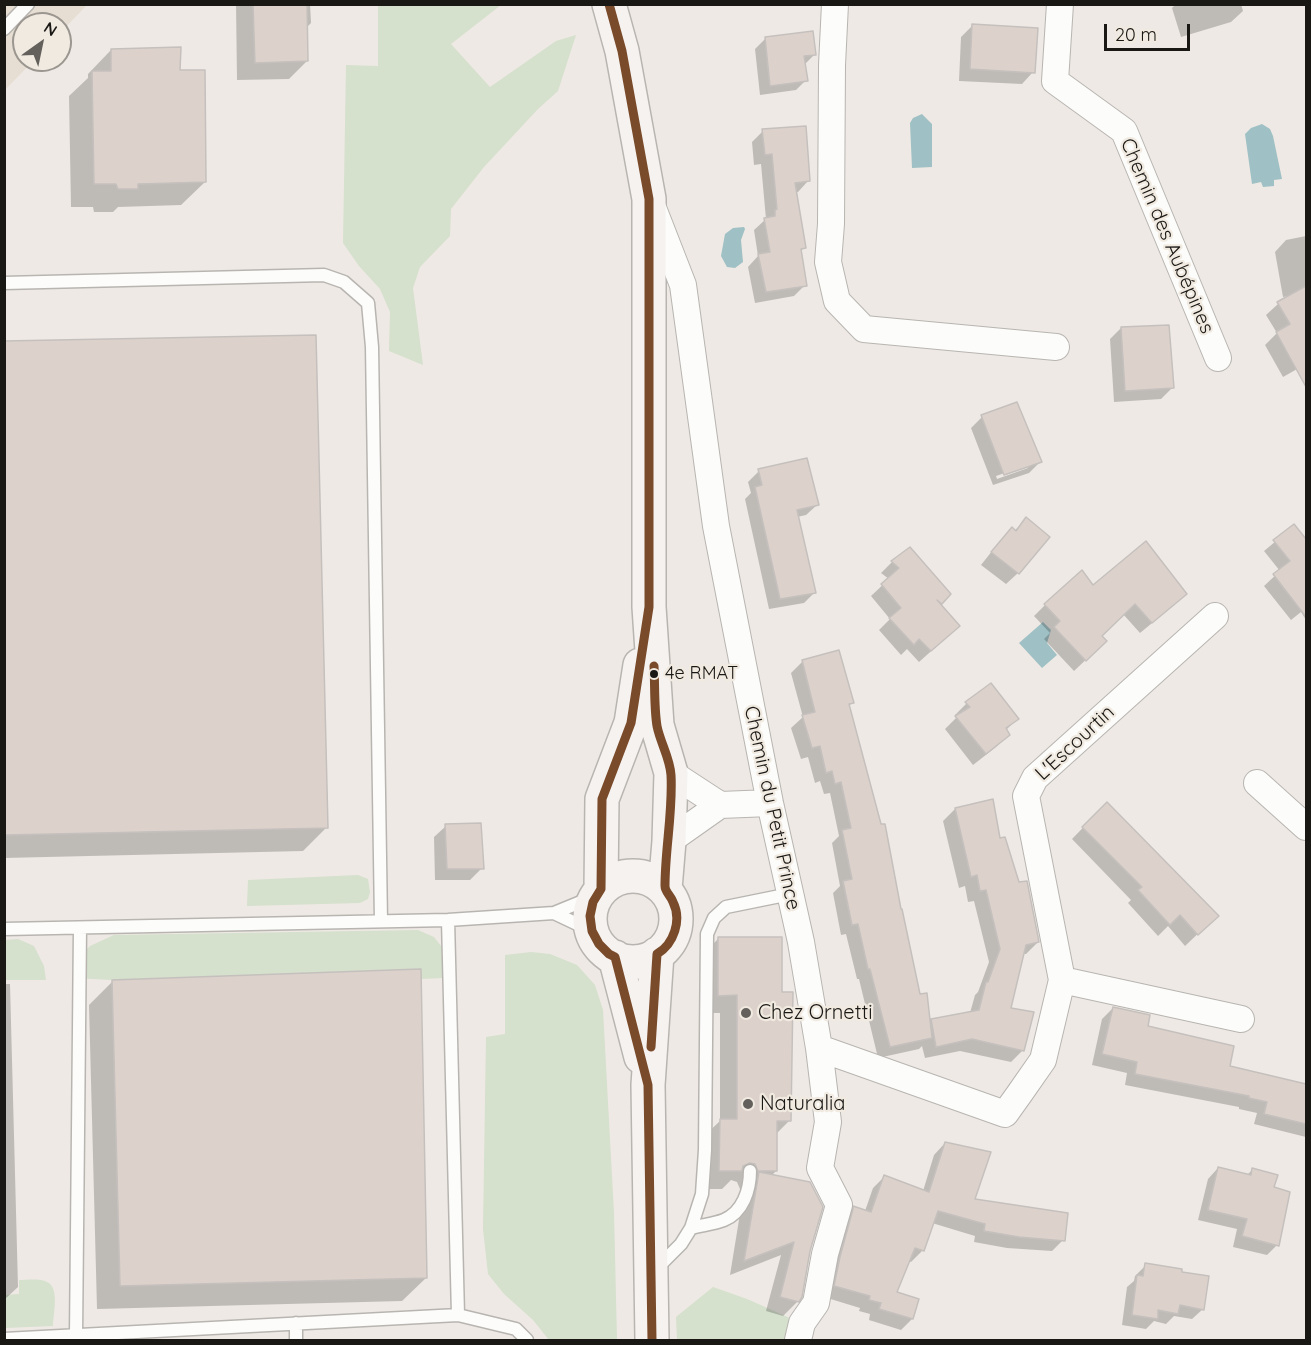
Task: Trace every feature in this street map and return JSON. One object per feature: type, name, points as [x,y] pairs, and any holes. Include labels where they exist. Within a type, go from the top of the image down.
[{"type":"main road","points":[[609,4],[622,51],[649,199],[649,607],[657,725],[671,773],[665,889]]},
{"type":"main road","points":[[600,892],[602,800],[631,723],[649,607]]},
{"type":"main road","points":[[617,762],[638,758],[648,760],[671,773]]},
{"type":"main road","points":[[627,875],[642,876],[655,881],[665,889],[673,901],[677,914],[676,928],[671,940],[662,951],[651,958],[637,962],[622,961],[609,954],[598,944],[592,931],[590,916],[593,902],[613,880],[627,875]]},
{"type":"main road","points":[[652,1341],[648,1085],[657,954]]},
{"type":"main road","points":[[615,957],[648,1085]]},
{"type":"street","points":[[835,4],[832,65],[831,224],[828,262],[837,301],[864,329],[1056,346]]},
{"type":"street","name":"Chemin des Aubépines","points":[[1060,4],[1054,81],[1124,131],[1218,358]]},
{"type":"street","name":"Chemin du Petit Prince","points":[[649,199],[683,285],[716,526],[770,803],[801,942],[819,1048],[828,1122],[820,1168],[839,1205],[825,1254],[816,1303],[802,1323],[798,1341]]},
{"type":"street","name":"L'Escourtin","points":[[819,1048],[1005,1114],[1043,1060],[1062,980],[1026,796],[1035,778],[1215,616]]},
{"type":"street","points":[[671,773],[720,805]]},
{"type":"street","points":[[1257,783],[1306,827]]},
{"type":"street","points":[[669,841],[720,805],[770,803]]},
{"type":"street","points":[[1062,980],[1241,1019]]},
{"type":"lane","points":[[4,29],[28,4]]},
{"type":"lane","points":[[4,284],[324,275],[344,282],[368,303],[372,359],[381,921]]},
{"type":"lane","points":[[4,929],[447,920],[555,913],[600,892]]},
{"type":"lane","points":[[651,1274],[681,1244],[691,1228],[702,1194],[705,1150],[707,934],[714,918],[726,907],[790,894]]},
{"type":"lane","points":[[555,913],[592,931]]},
{"type":"lane","points":[[447,920],[458,1315]]},
{"type":"lane","points":[[76,1335],[80,928]]},
{"type":"lane","points":[[691,1228],[724,1220],[735,1214],[744,1202],[750,1171]]},
{"type":"lane","points":[[4,1339],[41,1339],[76,1335],[458,1315],[516,1329],[527,1341]]},
{"type":"lane","points":[[296,1323],[296,1341]]},
{"type":"shaded area","points":[[5,5],[87,5],[72,21],[72,12],[12,12],[12,72],[22,72],[5,90]]},
{"type":"green space","points":[[378,5],[501,5],[451,44],[490,87],[556,41],[576,35],[558,91],[484,167],[451,209],[450,236],[420,267],[413,288],[423,365],[389,351],[390,312],[380,289],[359,266],[343,243],[346,65],[378,66]]},
{"type":"green space","points":[[358,875],[368,879],[370,892],[368,899],[360,903],[247,906],[248,880]]},
{"type":"green space","points":[[418,930],[434,937],[445,951],[444,978],[421,979],[420,969],[112,980],[73,978],[76,960],[90,946],[114,935]]},
{"type":"green space","points":[[18,939],[34,946],[44,966],[46,980],[5,980],[5,940]]},
{"type":"green space","points":[[531,952],[550,954],[577,965],[595,985],[603,1010],[614,1213],[617,1340],[549,1340],[533,1320],[504,1294],[488,1274],[483,1229],[486,1037],[505,1034],[505,955]]},
{"type":"green space","points":[[19,1280],[41,1280],[51,1285],[55,1295],[53,1326],[5,1328],[5,1295],[19,1294]]},
{"type":"green space","points":[[713,1287],[792,1319],[787,1340],[677,1340],[676,1317]]},
{"type":"water","points":[[922,114],[932,124],[932,167],[912,168],[910,123],[913,118]]},
{"type":"water","points":[[1262,124],[1270,129],[1273,136],[1282,179],[1274,180],[1274,186],[1263,187],[1261,182],[1252,184],[1245,134],[1251,128]]},
{"type":"water","points":[[744,227],[741,240],[743,262],[735,268],[727,267],[721,256],[725,234],[733,228]]},
{"type":"water","points":[[1043,622],[1051,630],[1047,643],[1057,655],[1042,668],[1019,643]]},
{"type":"building","points":[[253,4],[307,4],[308,61],[255,63]]},
{"type":"building","points":[[972,24],[1038,28],[1035,73],[970,69]]},
{"type":"building","points":[[813,31],[816,55],[804,56],[808,81],[770,86],[765,37]]},
{"type":"building","points":[[181,47],[180,70],[205,70],[206,182],[138,184],[138,189],[118,189],[116,184],[94,184],[92,71],[111,71],[111,49]]},
{"type":"building","points":[[806,126],[810,181],[795,183],[806,248],[801,249],[807,286],[766,292],[758,254],[770,252],[764,218],[775,216],[777,209],[772,154],[765,155],[762,129]]},
{"type":"building","points":[[1306,286],[1306,387],[1276,332],[1290,324],[1277,302]]},
{"type":"building","points":[[1169,325],[1174,388],[1125,391],[1121,327]]},
{"type":"building","points":[[316,335],[328,828],[4,835],[4,341]]},
{"type":"building","points":[[1017,402],[1042,462],[1004,475],[981,415]]},
{"type":"building","points":[[807,458],[819,505],[797,510],[816,593],[780,599],[755,487],[762,485],[758,469]]},
{"type":"building","points":[[1026,517],[1050,537],[1019,574],[991,552],[1012,527],[1016,531]]},
{"type":"building","points":[[1294,524],[1306,539],[1306,617],[1273,574],[1290,561],[1273,540]]},
{"type":"building","points":[[1146,541],[1187,594],[1152,623],[1135,604],[1102,636],[1107,641],[1086,661],[1054,627],[1060,621],[1044,604],[1082,570],[1093,585]]},
{"type":"building","points":[[910,547],[951,594],[942,604],[937,600],[960,626],[931,651],[919,639],[914,645],[889,618],[901,608],[881,584],[899,568],[891,561]]},
{"type":"building","points":[[839,650],[854,703],[849,704],[881,824],[885,824],[920,994],[927,993],[932,1038],[890,1047],[858,924],[852,925],[843,881],[852,879],[842,830],[851,828],[841,782],[835,784],[832,771],[826,773],[820,746],[812,748],[802,715],[815,712],[802,660]]},
{"type":"building","points":[[991,683],[1019,719],[1006,728],[1010,735],[986,754],[955,716],[970,707],[965,702]]},
{"type":"building","points":[[993,799],[1000,838],[1005,837],[1019,882],[1027,881],[1039,942],[1026,945],[1011,1008],[1034,1012],[1024,1051],[972,1039],[936,1047],[931,1019],[979,1010],[986,982],[988,982],[1000,949],[986,890],[980,891],[977,875],[971,877],[955,808]]},
{"type":"building","points":[[1107,802],[1219,916],[1198,935],[1180,915],[1170,925],[1138,890],[1142,887],[1082,827]]},
{"type":"building","points":[[481,823],[484,869],[447,869],[445,824]]},
{"type":"building","points":[[718,937],[782,937],[782,992],[793,992],[791,1121],[777,1121],[777,1171],[758,1171],[755,1164],[750,1163],[743,1166],[742,1171],[719,1171],[720,1119],[737,1119],[737,995],[718,996]]},
{"type":"building","points":[[421,969],[427,1278],[120,1286],[112,980]]},
{"type":"building","points":[[1113,1007],[1150,1015],[1148,1026],[1234,1046],[1230,1066],[1306,1084],[1306,1124],[1264,1114],[1267,1102],[1249,1098],[1249,1096],[1135,1074],[1137,1062],[1102,1054]]},
{"type":"building","points":[[945,1142],[991,1152],[975,1199],[1068,1213],[1065,1241],[984,1231],[985,1224],[938,1211],[924,1251],[915,1248],[897,1292],[919,1299],[913,1319],[879,1309],[881,1303],[869,1300],[870,1296],[834,1286],[853,1206],[871,1212],[884,1175],[929,1192]]},
{"type":"building","points":[[1218,1167],[1251,1175],[1252,1168],[1278,1175],[1274,1187],[1290,1192],[1279,1246],[1242,1236],[1247,1219],[1208,1210]]},
{"type":"building","points":[[759,1172],[810,1182],[823,1207],[810,1251],[802,1297],[799,1302],[780,1297],[794,1242],[744,1261]]},
{"type":"building","points":[[1145,1263],[1209,1276],[1204,1310],[1180,1305],[1178,1314],[1158,1310],[1158,1319],[1132,1315],[1137,1275],[1143,1276]]},
{"type":"transit line","points":[[609,4],[622,51],[649,199],[649,607],[631,723],[602,799],[601,889],[593,902],[590,916],[592,931],[599,944],[615,957],[648,1085],[652,1340]]},
{"type":"transit line","points":[[651,1047],[657,954],[672,938],[677,916],[665,886],[671,775],[657,726],[654,666]]},
{"type":"place","name":"4e RMAT","points":[[654,674]]},
{"type":"place","name":"Chez Ornetti","points":[[746,1013]]},
{"type":"place","name":"Naturalia","points":[[748,1104]]}]
